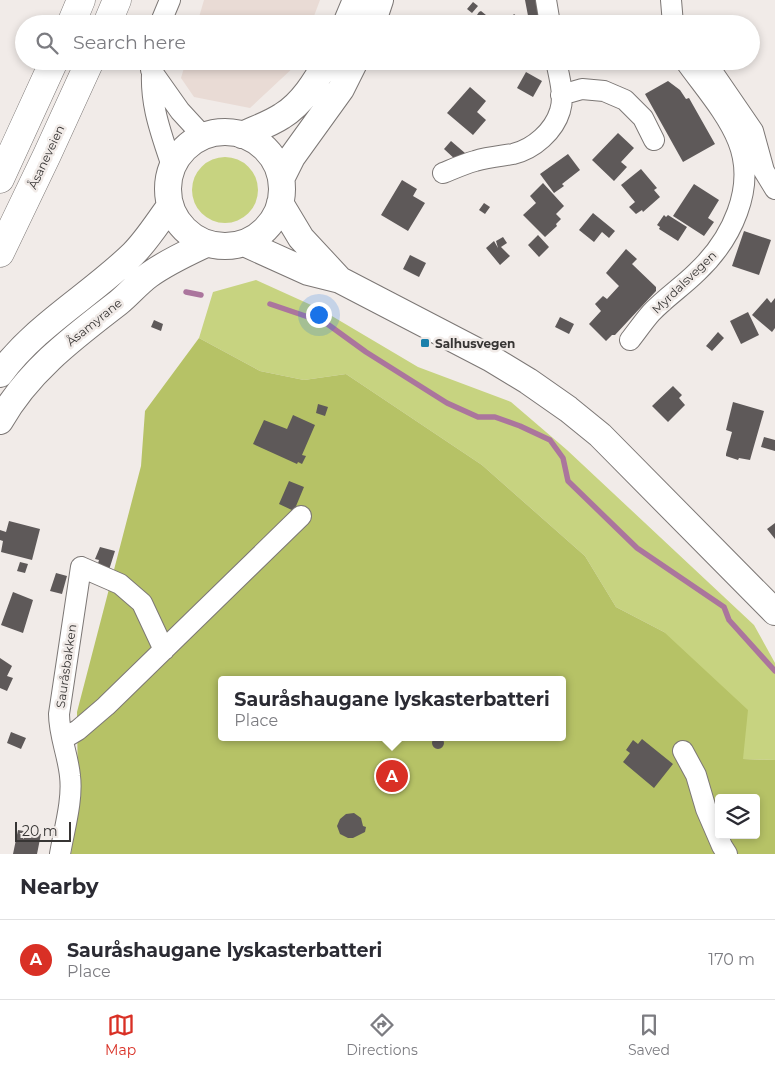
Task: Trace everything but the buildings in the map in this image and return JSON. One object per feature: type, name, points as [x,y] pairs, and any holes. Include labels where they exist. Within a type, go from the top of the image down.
[{"type":"highway","points":[[75,15],[81,0]]},
{"type":"highway","points":[[111,15],[117,0]]},
{"type":"highway","points":[[0,179],[50,70]]},
{"type":"highway","name":"Åsaneveien","points":[[0,253],[86,70]]},
{"type":"main road","points":[[350,15],[356,0]]},
{"type":"main road","points":[[375,15],[380,0]]},
{"type":"main road","points":[[242,134],[282,116],[294,107],[310,88],[321,70]]},
{"type":"main road","points":[[340,280],[301,238],[281,191],[278,167],[272,156],[254,140],[242,134],[216,132],[190,143],[180,153],[172,166],[167,192],[175,218],[183,229],[194,238],[206,244],[232,246],[257,237],[267,228],[275,216],[281,191],[292,157],[342,89],[352,70]]},
{"type":"main road","points":[[0,374],[22,348],[106,279],[134,253],[149,236],[170,206]]},
{"type":"main road","points":[[244,243],[308,272],[340,280],[490,358],[528,381],[568,409],[600,435],[775,612]]},
{"type":"main road","name":"Åsamyrane","points":[[0,421],[38,369],[70,341],[148,276],[167,263],[206,244]]},
{"type":"street","points":[[164,15],[170,0]]},
{"type":"street","points":[[546,0],[548,15]]},
{"type":"street","points":[[152,70],[151,96],[158,125],[172,166]]},
{"type":"street","points":[[154,70],[180,111],[203,136]]},
{"type":"street","points":[[443,173],[475,161],[516,153],[532,146],[545,136],[560,110],[562,95],[558,70]]},
{"type":"street","name":"Myrdalsvegen","points":[[630,340],[651,313],[698,272],[718,250],[737,214],[744,186],[743,162],[738,141],[728,122],[691,70]]},
{"type":"street","points":[[711,70],[754,131],[764,171],[775,188]]},
{"type":"street","points":[[562,95],[582,89],[604,90],[625,100],[643,118],[654,140]]},
{"type":"street","points":[[63,739],[78,730],[106,706],[301,516]]},
{"type":"street","name":"Sauråsbakken","points":[[60,854],[70,793],[70,776],[59,724],[59,714],[81,567],[120,584],[142,603],[164,650]]},
{"type":"street","points":[[683,751],[696,775],[706,808],[727,854]]},
{"type":"shaded area","points":[[204,0],[320,0],[314,15],[200,15]]},
{"type":"shaded area","points":[[183,70],[291,70],[250,108],[194,97],[181,78]]},
{"type":"green space","points":[[225,157],[238,160],[248,167],[255,177],[258,190],[255,203],[248,213],[238,220],[225,223],[212,220],[202,213],[195,203],[192,190],[195,177],[202,167],[212,160]]},
{"type":"green space","points":[[256,280],[320,309],[418,367],[511,402],[567,450],[754,625],[775,663],[775,760],[743,759],[664,632],[616,607],[585,556],[482,465],[346,374],[304,380],[260,371],[199,338],[213,292]]},
{"type":"green space","points":[[199,338],[260,371],[304,380],[346,374],[482,465],[585,556],[616,607],[664,632],[748,710],[743,759],[775,760],[775,854],[71,854],[78,799],[77,712],[141,466],[145,411]]},
{"type":"waterway","points":[[186,292],[201,295]]},
{"type":"waterway","points":[[270,304],[326,323],[366,352],[447,403],[478,417],[495,417],[550,440],[563,458],[568,481],[637,548],[724,607],[729,620],[775,671]]},
{"type":"place","name":"Salhusvegen","points":[[425,343]]},
{"type":"place","name":"Sauråshaugane lyskasterbatteri","points":[[392,776]]}]
